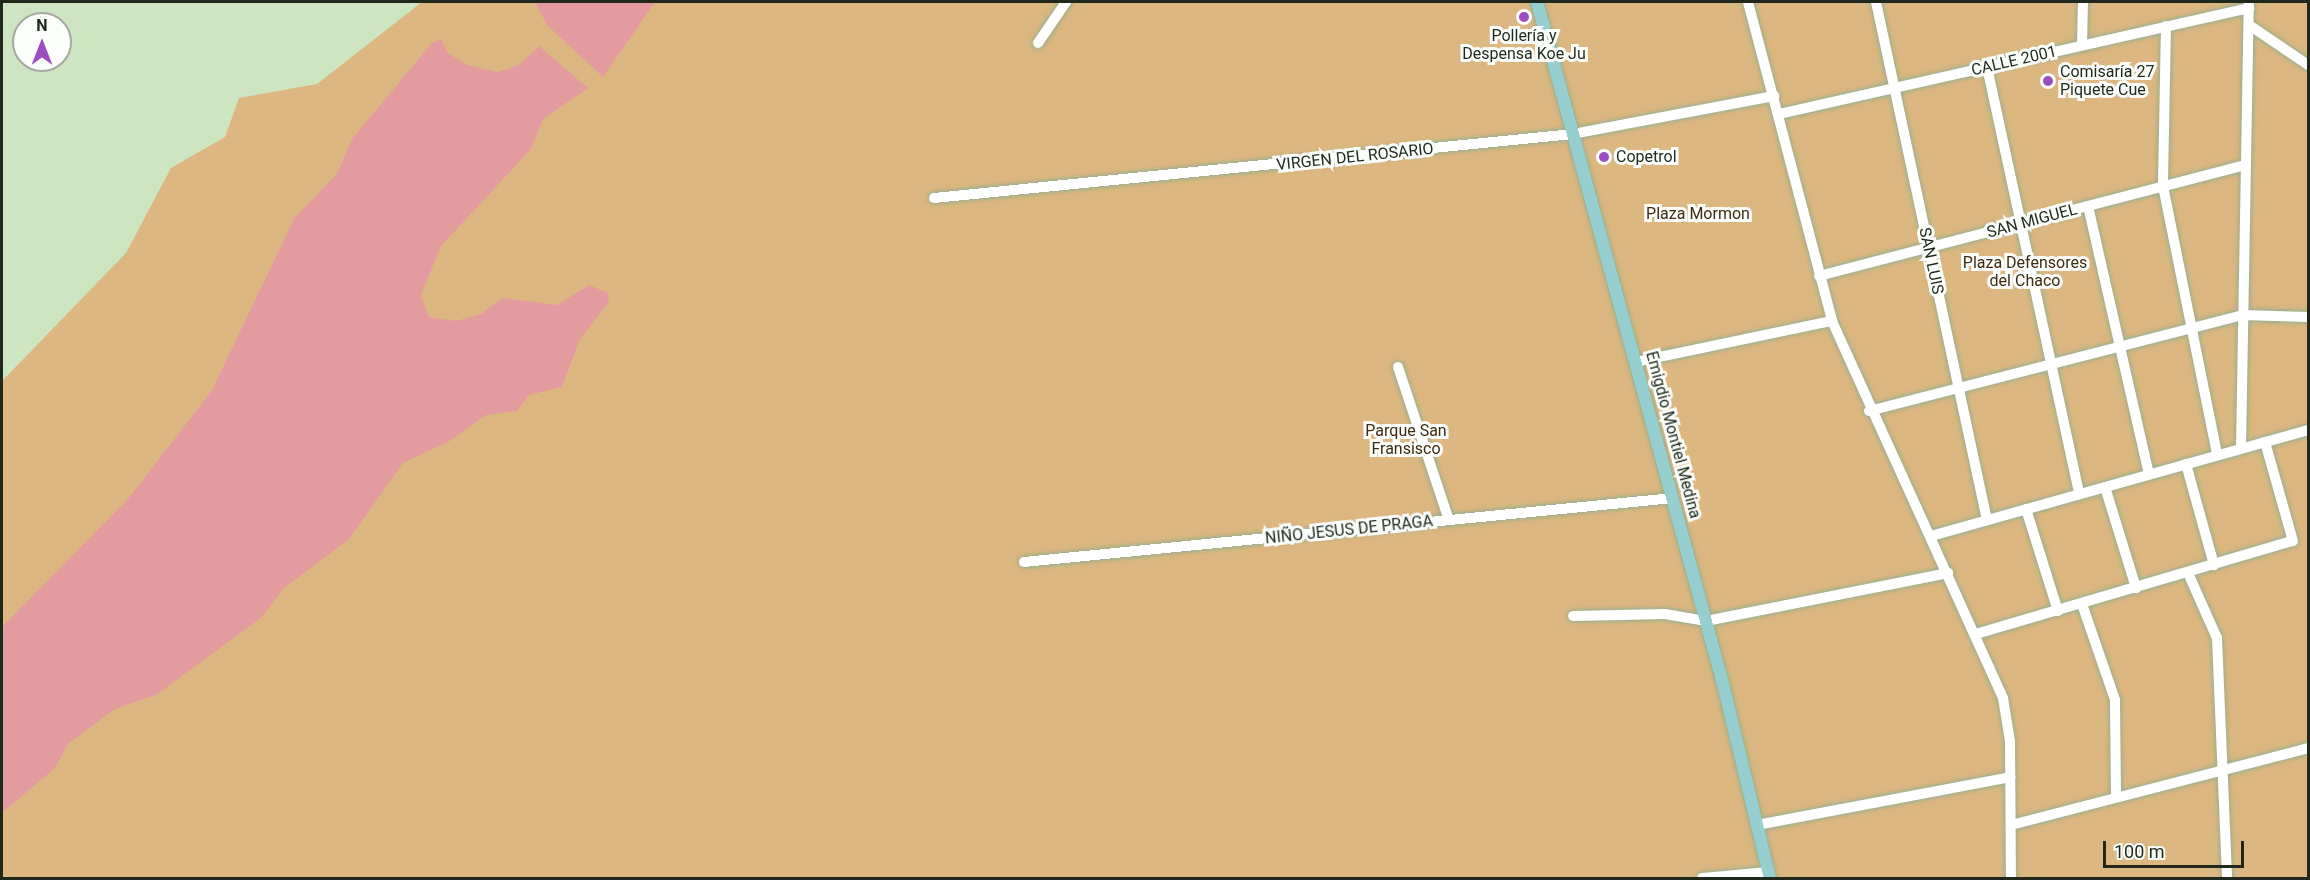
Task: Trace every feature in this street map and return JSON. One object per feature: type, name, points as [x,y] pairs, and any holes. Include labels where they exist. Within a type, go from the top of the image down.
[{"type":"main road","name":"Emigdio Montiel Medina","points":[[1537,2],[1706,621],[1769,875]]},
{"type":"street","points":[[1038,43],[1066,2]]},
{"type":"street","points":[[1748,2],[1832,321],[1869,411],[1931,536],[1976,634],[2007,717],[2011,879]]},
{"type":"street","name":"SAN LUIS","points":[[1876,2],[1987,520]]},
{"type":"street","points":[[2082,45],[2083,2]]},
{"type":"street","points":[[2241,448],[2249,5]]},
{"type":"street","name":"CALLE 2001","points":[[1779,114],[2249,5]]},
{"type":"street","points":[[2166,26],[2163,186],[2217,455]]},
{"type":"street","points":[[2249,26],[2308,65]]},
{"type":"street","points":[[1987,67],[2079,494]]},
{"type":"street","name":"VIRGEN DEL ROSARIO","points":[[933,198],[1573,134],[1774,96]]},
{"type":"street","name":"SAN MIGUEL","points":[[1819,276],[2245,165]]},
{"type":"street","points":[[2088,206],[2149,474]]},
{"type":"street","points":[[1869,411],[2050,362],[2242,315],[2308,317]]},
{"type":"street","points":[[1635,362],[1832,321]]},
{"type":"street","points":[[1398,367],[1449,520]]},
{"type":"street","points":[[1931,536],[2308,430]]},
{"type":"street","points":[[1976,634],[2293,541],[2265,442]]},
{"type":"street","points":[[2186,464],[2214,565]]},
{"type":"street","points":[[2105,487],[2136,588]]},
{"type":"street","name":"NIÑO JESUS DE PRAGA","points":[[1024,562],[1673,498]]},
{"type":"street","points":[[2026,509],[2058,611]]},
{"type":"street","points":[[1573,616],[1665,614],[1706,621],[1948,573]]},
{"type":"street","points":[[2188,573],[2217,638],[2226,879]]},
{"type":"street","points":[[2082,604],[2115,700],[2116,795]]},
{"type":"street","points":[[2010,825],[2116,795],[2308,748]]},
{"type":"street","points":[[1757,825],[2010,777]]},
{"type":"street","points":[[1702,879],[1769,875]]},
{"type":"green space","name":"Parque San Fransisco","points":[[422,2],[2308,2],[2308,878],[2,878],[2,381],[126,253],[171,168],[225,137],[239,98],[317,84]]},
{"type":"shaded area","points":[[535,2],[655,2],[603,77],[547,25]]},
{"type":"shaded area","points":[[441,39],[448,53],[467,65],[498,72],[519,65],[539,46],[588,88],[543,119],[531,149],[441,246],[421,295],[429,317],[456,321],[481,314],[502,298],[557,305],[589,285],[608,293],[609,301],[579,341],[562,387],[529,395],[517,411],[486,415],[448,442],[403,463],[349,539],[283,589],[262,617],[156,695],[115,709],[68,744],[55,768],[2,813],[2,627],[128,499],[212,390],[295,217],[337,174],[352,139],[432,43]]},
{"type":"place","name":"Pollería y Despensa Koe Ju","points":[[1524,17]]},
{"type":"place","name":"Comisaría 27 Piquete Cue","points":[[2048,81]]},
{"type":"place","name":"Copetrol","points":[[1604,157]]},
{"type":"park label","name":"Plaza Mormon","points":[[1698,214]]},
{"type":"park label","name":"Plaza Defensores del Chaco","points":[[2025,272]]}]
